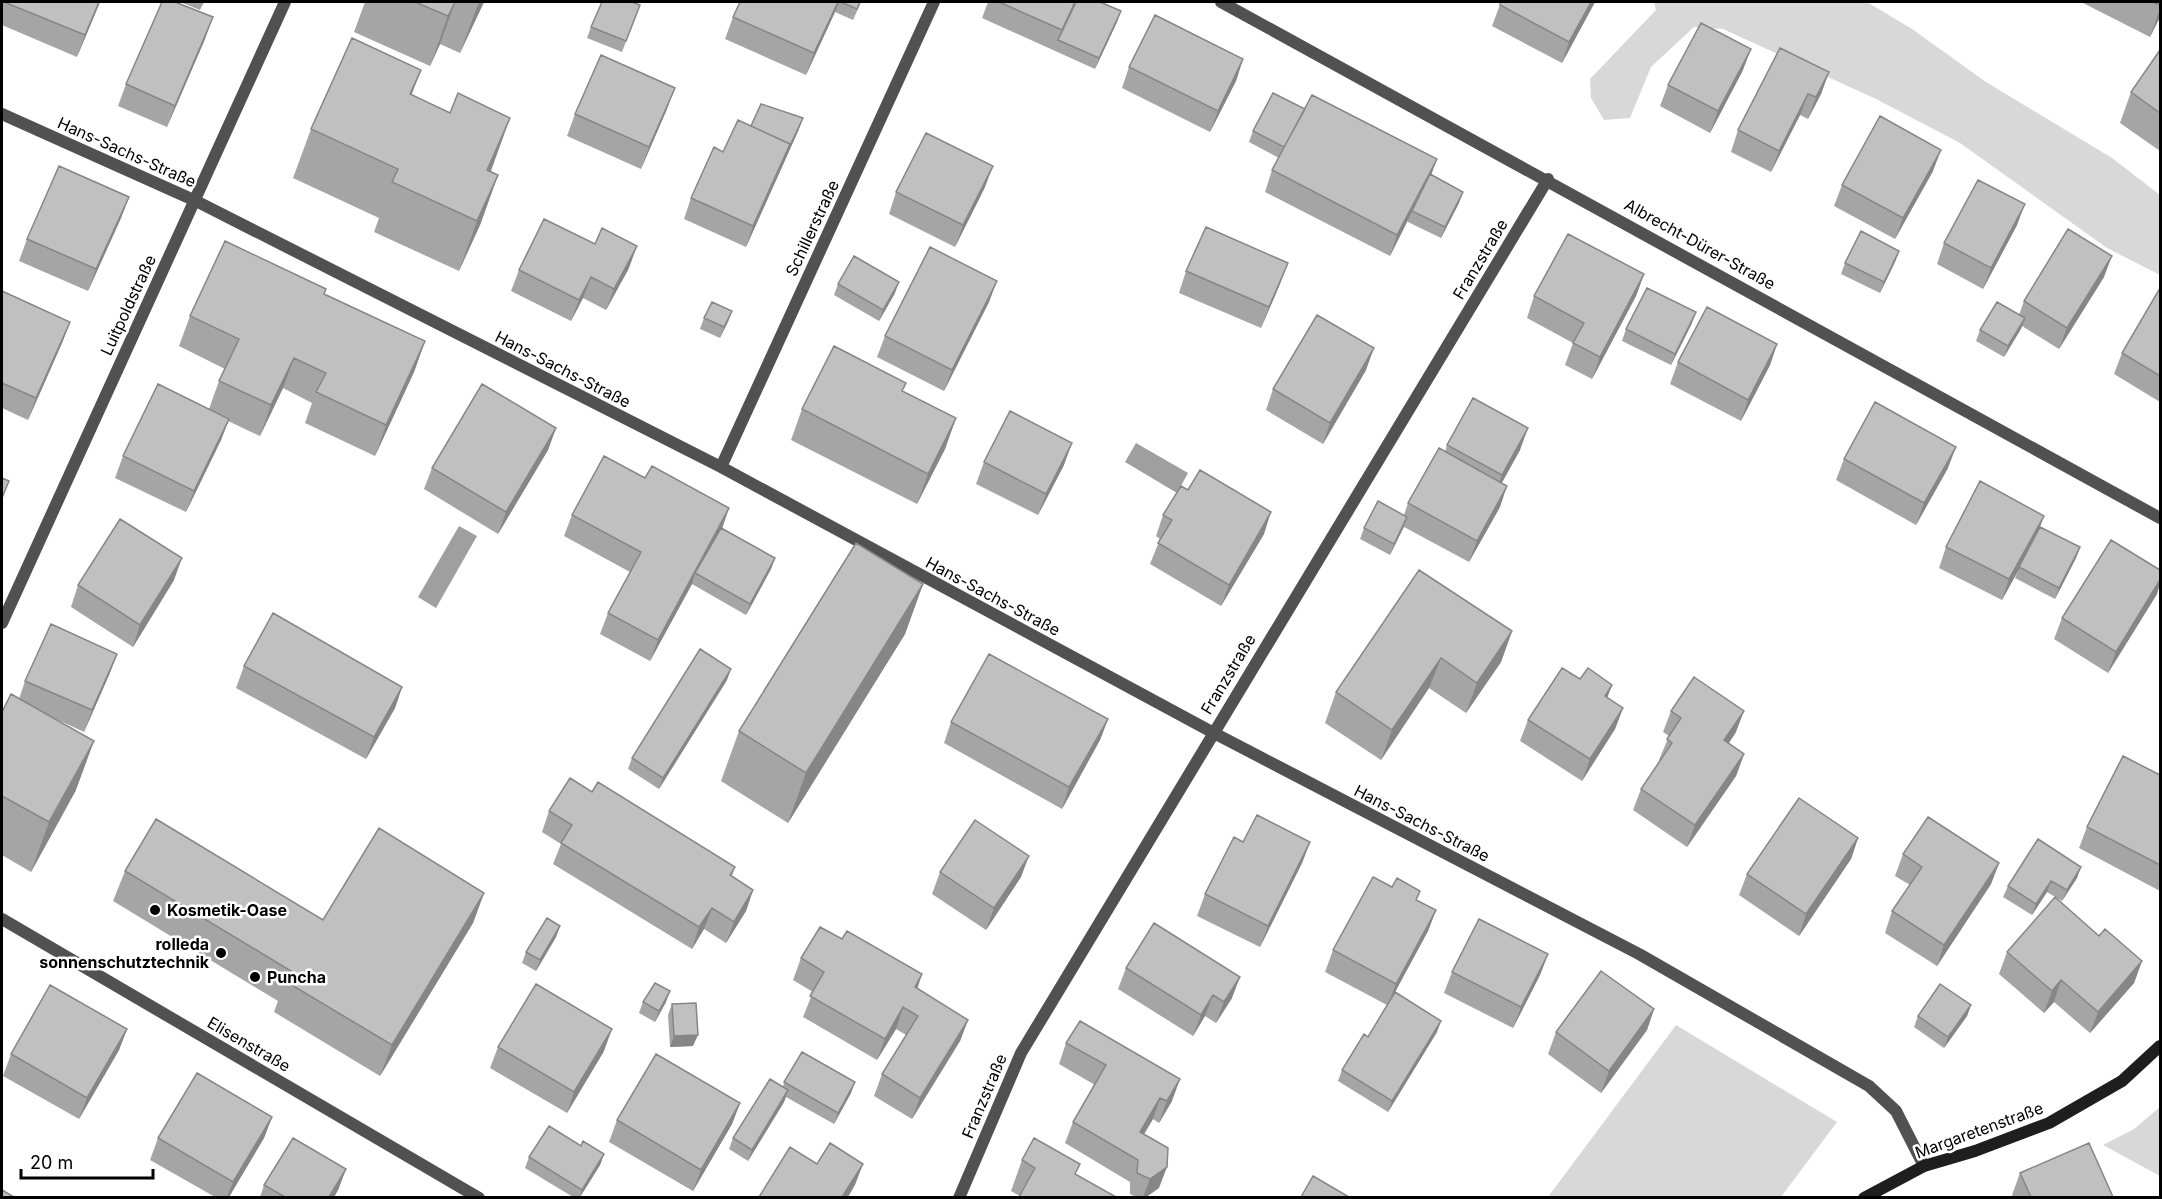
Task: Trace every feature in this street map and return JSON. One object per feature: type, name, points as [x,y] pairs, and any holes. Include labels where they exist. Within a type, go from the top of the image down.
[{"type":"street","name":"Luitpoldstraße","points":[[2,623],[108,386],[196,201],[285,2]]},
{"type":"street","name":"Schillerstraße","points":[[720,467],[934,2]]},
{"type":"street","name":"Albrecht-Dürer-Straße","points":[[1221,2],[1548,179],[2160,518]]},
{"type":"street","name":"Hans-Sachs-Straße","points":[[2,114],[196,201],[720,467],[1212,732],[1639,954],[1869,1086],[1896,1111],[1924,1166]]},
{"type":"street","name":"Franzstraße","points":[[958,1197],[1021,1053],[1212,732],[1548,179]]},
{"type":"street","name":"Elisenstraße","points":[[2,919],[479,1197]]},
{"type":"street","name":"Margaretenstraße","points":[[1864,1197],[1924,1166],[1975,1151],[2049,1123],[2122,1081],[2160,1046]]},
{"type":"shaded area","points":[[1654,2],[1867,2],[1912,29],[1986,82],[2112,158],[2160,195],[2160,275],[2107,248],[1960,143],[1876,99],[1723,29],[1694,27],[1651,67],[1630,118],[1604,120],[1591,98],[1590,79],[1656,10]]},
{"type":"shaded area","points":[[1136,443],[1188,473],[1177,493],[1125,462]]},
{"type":"shaded area","points":[[459,526],[477,536],[436,608],[418,597]]},
{"type":"shaded area","points":[[1676,1025],[1837,1122],[1781,1197],[1548,1197]]},
{"type":"shaded area","points":[[2160,1107],[2160,1176],[2103,1145],[2134,1129]]},
{"type":"building","points":[[4,2],[99,2],[85,35]]},
{"type":"building","points":[[162,2],[175,2],[213,17],[175,106],[126,84]]},
{"type":"building","points":[[415,2],[455,2],[448,16]]},
{"type":"building","points":[[602,2],[632,2],[640,5],[626,41],[591,27]]},
{"type":"building","points":[[740,2],[838,2],[814,53],[733,17]]},
{"type":"building","points":[[841,2],[860,2],[857,9]]},
{"type":"building","points":[[999,2],[1075,2],[1062,30]]},
{"type":"building","points":[[1076,2],[1100,2],[1121,11],[1099,58],[1058,40]]},
{"type":"building","points":[[1501,2],[1591,2],[1569,42],[1500,5]]},
{"type":"building","points":[[1155,15],[1243,59],[1218,111],[1129,67]]},
{"type":"building","points":[[1701,23],[1751,49],[1718,111],[1668,85]]},
{"type":"building","points":[[352,38],[421,70],[410,94],[450,113],[458,93],[510,118],[487,170],[498,175],[477,221],[392,182],[398,169],[311,129]]},
{"type":"building","points":[[1780,48],[1829,72],[1816,97],[1808,94],[1779,151],[1738,130]]},
{"type":"building","points":[[2160,50],[2160,113],[2131,92]]},
{"type":"building","points":[[601,55],[675,88],[649,147],[575,114]]},
{"type":"building","points":[[1273,93],[1305,109],[1284,147],[1253,131]]},
{"type":"building","points":[[1312,95],[1437,159],[1397,235],[1272,170]]},
{"type":"building","points":[[761,104],[803,118],[786,154],[790,144],[751,126]]},
{"type":"building","points":[[1880,116],[1941,150],[1903,218],[1842,185]]},
{"type":"building","points":[[738,120],[790,144],[753,226],[691,198],[714,147],[723,152]]},
{"type":"building","points":[[926,133],[993,166],[963,225],[896,192]]},
{"type":"building","points":[[59,166],[129,197],[96,269],[27,239]]},
{"type":"building","points":[[1430,174],[1463,192],[1445,227],[1412,211]]},
{"type":"building","points":[[1978,180],[2025,204],[1991,268],[1944,243]]},
{"type":"building","points":[[544,219],[595,244],[602,228],[637,246],[614,289],[591,277],[579,300],[519,270]]},
{"type":"building","points":[[1206,227],[1288,263],[1269,307],[1186,271]]},
{"type":"building","points":[[2068,229],[2112,256],[2067,328],[2024,301]]},
{"type":"building","points":[[1861,231],[1899,251],[1884,282],[1845,263]]},
{"type":"building","points":[[1568,234],[1644,274],[1600,357],[1573,343],[1584,323],[1534,296]]},
{"type":"building","points":[[225,241],[326,289],[324,294],[425,341],[386,425],[316,392],[326,373],[294,358],[271,405],[219,381],[239,339],[190,316]]},
{"type":"building","points":[[930,247],[997,281],[952,370],[885,336]]},
{"type":"building","points":[[854,256],[899,282],[883,310],[838,284]]},
{"type":"building","points":[[1647,288],[1696,312],[1675,354],[1626,329]]},
{"type":"building","points":[[2160,288],[2160,376],[2122,353]]},
{"type":"building","points":[[2,291],[70,322],[36,398],[2,383]]},
{"type":"building","points":[[712,302],[732,311],[724,327],[704,318]]},
{"type":"building","points":[[1997,302],[2025,318],[2008,346],[1980,330]]},
{"type":"building","points":[[1707,307],[1777,344],[1748,400],[1678,362]]},
{"type":"building","points":[[1317,315],[1374,348],[1330,423],[1273,389]]},
{"type":"building","points":[[834,346],[906,383],[902,391],[956,418],[928,474],[802,409]]},
{"type":"building","points":[[158,384],[229,419],[194,491],[123,456]]},
{"type":"building","points":[[482,384],[556,428],[506,512],[432,468]]},
{"type":"building","points":[[1473,398],[1528,428],[1502,475],[1447,445]]},
{"type":"building","points":[[1875,402],[1956,447],[1924,503],[1844,459]]},
{"type":"building","points":[[1010,411],[1072,443],[1046,494],[984,462]]},
{"type":"building","points":[[1439,448],[1507,486],[1477,541],[1408,503]]},
{"type":"building","points":[[604,456],[645,478],[652,466],[729,508],[658,640],[608,613],[641,552],[572,515]]},
{"type":"building","points":[[1200,470],[1271,512],[1229,585],[1158,543],[1172,520],[1163,515],[1181,486],[1188,490]]},
{"type":"building","points":[[2,478],[9,481],[2,498]]},
{"type":"building","points":[[1980,481],[2044,516],[2009,579],[1946,547]]},
{"type":"building","points":[[1378,501],[1407,517],[1394,544],[1364,528]]},
{"type":"building","points":[[120,519],[182,558],[140,625],[78,585]]},
{"type":"building","points":[[2040,527],[2080,547],[2059,588],[2019,567]]},
{"type":"building","points":[[721,528],[775,558],[750,604],[695,573]]},
{"type":"building","points":[[2111,540],[2160,570],[2160,580],[2116,652],[2062,618]]},
{"type":"building","points":[[856,543],[923,584],[806,773],[739,731]]},
{"type":"building","points":[[1419,570],[1512,631],[1477,683],[1441,658],[1392,730],[1336,692]]},
{"type":"building","points":[[273,613],[402,687],[374,737],[244,666]]},
{"type":"building","points":[[51,624],[117,654],[92,710],[25,681]]},
{"type":"building","points":[[700,649],[731,669],[663,778],[632,758]]},
{"type":"building","points":[[989,654],[1108,719],[1069,787],[951,722]]},
{"type":"building","points":[[1562,668],[1580,679],[1588,668],[1612,685],[1605,696],[1623,708],[1590,759],[1528,720]]},
{"type":"building","points":[[1694,677],[1744,711],[1724,740],[1744,754],[1695,825],[1641,789],[1672,743],[1667,739],[1681,718],[1671,711]]},
{"type":"building","points":[[11,694],[94,741],[49,822],[2,796],[2,712]]},
{"type":"building","points":[[2123,756],[2160,775],[2160,865],[2087,827]]},
{"type":"building","points":[[570,778],[592,792],[598,782],[735,867],[730,875],[753,890],[734,922],[712,908],[699,927],[561,843],[572,825],[549,811]]},
{"type":"building","points":[[1799,798],[1858,838],[1806,914],[1747,874]]},
{"type":"building","points":[[1257,815],[1310,842],[1268,926],[1205,894],[1234,837],[1243,842]]},
{"type":"building","points":[[1928,817],[1999,863],[1944,945],[1892,911],[1922,867],[1903,854]]},
{"type":"building","points":[[156,819],[323,920],[379,828],[484,893],[392,1045],[285,981],[291,971],[125,871]]},
{"type":"building","points":[[975,820],[1029,856],[994,908],[940,872]]},
{"type":"building","points":[[2038,839],[2081,867],[2067,890],[2051,881],[2036,904],[2008,886]]},
{"type":"building","points":[[1373,877],[1392,887],[1397,878],[1420,891],[1416,900],[1436,910],[1396,984],[1333,950]]},
{"type":"building","points":[[2055,897],[2099,936],[2105,929],[2142,961],[2098,1012],[2061,980],[2052,991],[2007,952]]},
{"type":"building","points":[[547,918],[560,926],[540,960],[526,952]]},
{"type":"building","points":[[1479,919],[1548,954],[1521,1007],[1452,972]]},
{"type":"building","points":[[1154,923],[1240,977],[1224,1002],[1213,995],[1201,1015],[1126,968]]},
{"type":"building","points":[[820,927],[842,939],[847,931],[922,974],[915,987],[968,1020],[920,1098],[882,1074],[918,1016],[903,1007],[885,1039],[810,996],[824,972],[801,958]]},
{"type":"building","points":[[1601,971],[1654,1009],[1609,1071],[1556,1032]]},
{"type":"building","points":[[655,983],[670,991],[659,1011],[643,1002]]},
{"type":"building","points":[[536,984],[612,1029],[574,1092],[498,1047]]},
{"type":"building","points":[[1940,984],[1971,1005],[1948,1037],[1918,1016]]},
{"type":"building","points":[[50,985],[127,1029],[87,1098],[11,1054]]},
{"type":"building","points":[[1395,992],[1441,1021],[1392,1101],[1342,1070],[1364,1034],[1368,1037]]},
{"type":"building","points":[[696,1003],[698,1035],[674,1036],[672,1004]]},
{"type":"building","points":[[1080,1021],[1180,1079],[1167,1101],[1160,1098],[1140,1132],[1168,1148],[1167,1167],[1150,1179],[1137,1173],[1138,1160],[1073,1122],[1106,1065],[1066,1043]]},
{"type":"building","points":[[802,1052],[855,1082],[838,1113],[784,1082]]},
{"type":"building","points":[[656,1054],[740,1103],[701,1170],[617,1120]]},
{"type":"building","points":[[197,1073],[272,1117],[233,1182],[158,1138]]},
{"type":"building","points":[[770,1079],[788,1090],[752,1150],[733,1138]]},
{"type":"building","points":[[549,1126],[581,1146],[583,1141],[604,1154],[582,1190],[529,1157]]},
{"type":"building","points":[[293,1138],[346,1169],[329,1197],[285,1197],[264,1185]]},
{"type":"building","points":[[1034,1138],[1080,1164],[1075,1174],[1116,1197],[1019,1197],[1035,1168],[1022,1160]]},
{"type":"building","points":[[830,1143],[863,1164],[842,1197],[759,1197],[790,1147],[817,1164]]},
{"type":"building","points":[[2089,1143],[2113,1197],[2031,1197],[2020,1173]]},
{"type":"building","points":[[1313,1176],[1349,1197],[1301,1197]]},
{"type":"building","points":[[2,1190],[14,1197],[2,1197]]},
{"type":"place","name":"Kosmetik-Oase","points":[[155,910]]},
{"type":"place","name":"rolleda sonnenschutztechnik","points":[[221,953]]},
{"type":"place","name":"Puncha","points":[[255,977]]}]
